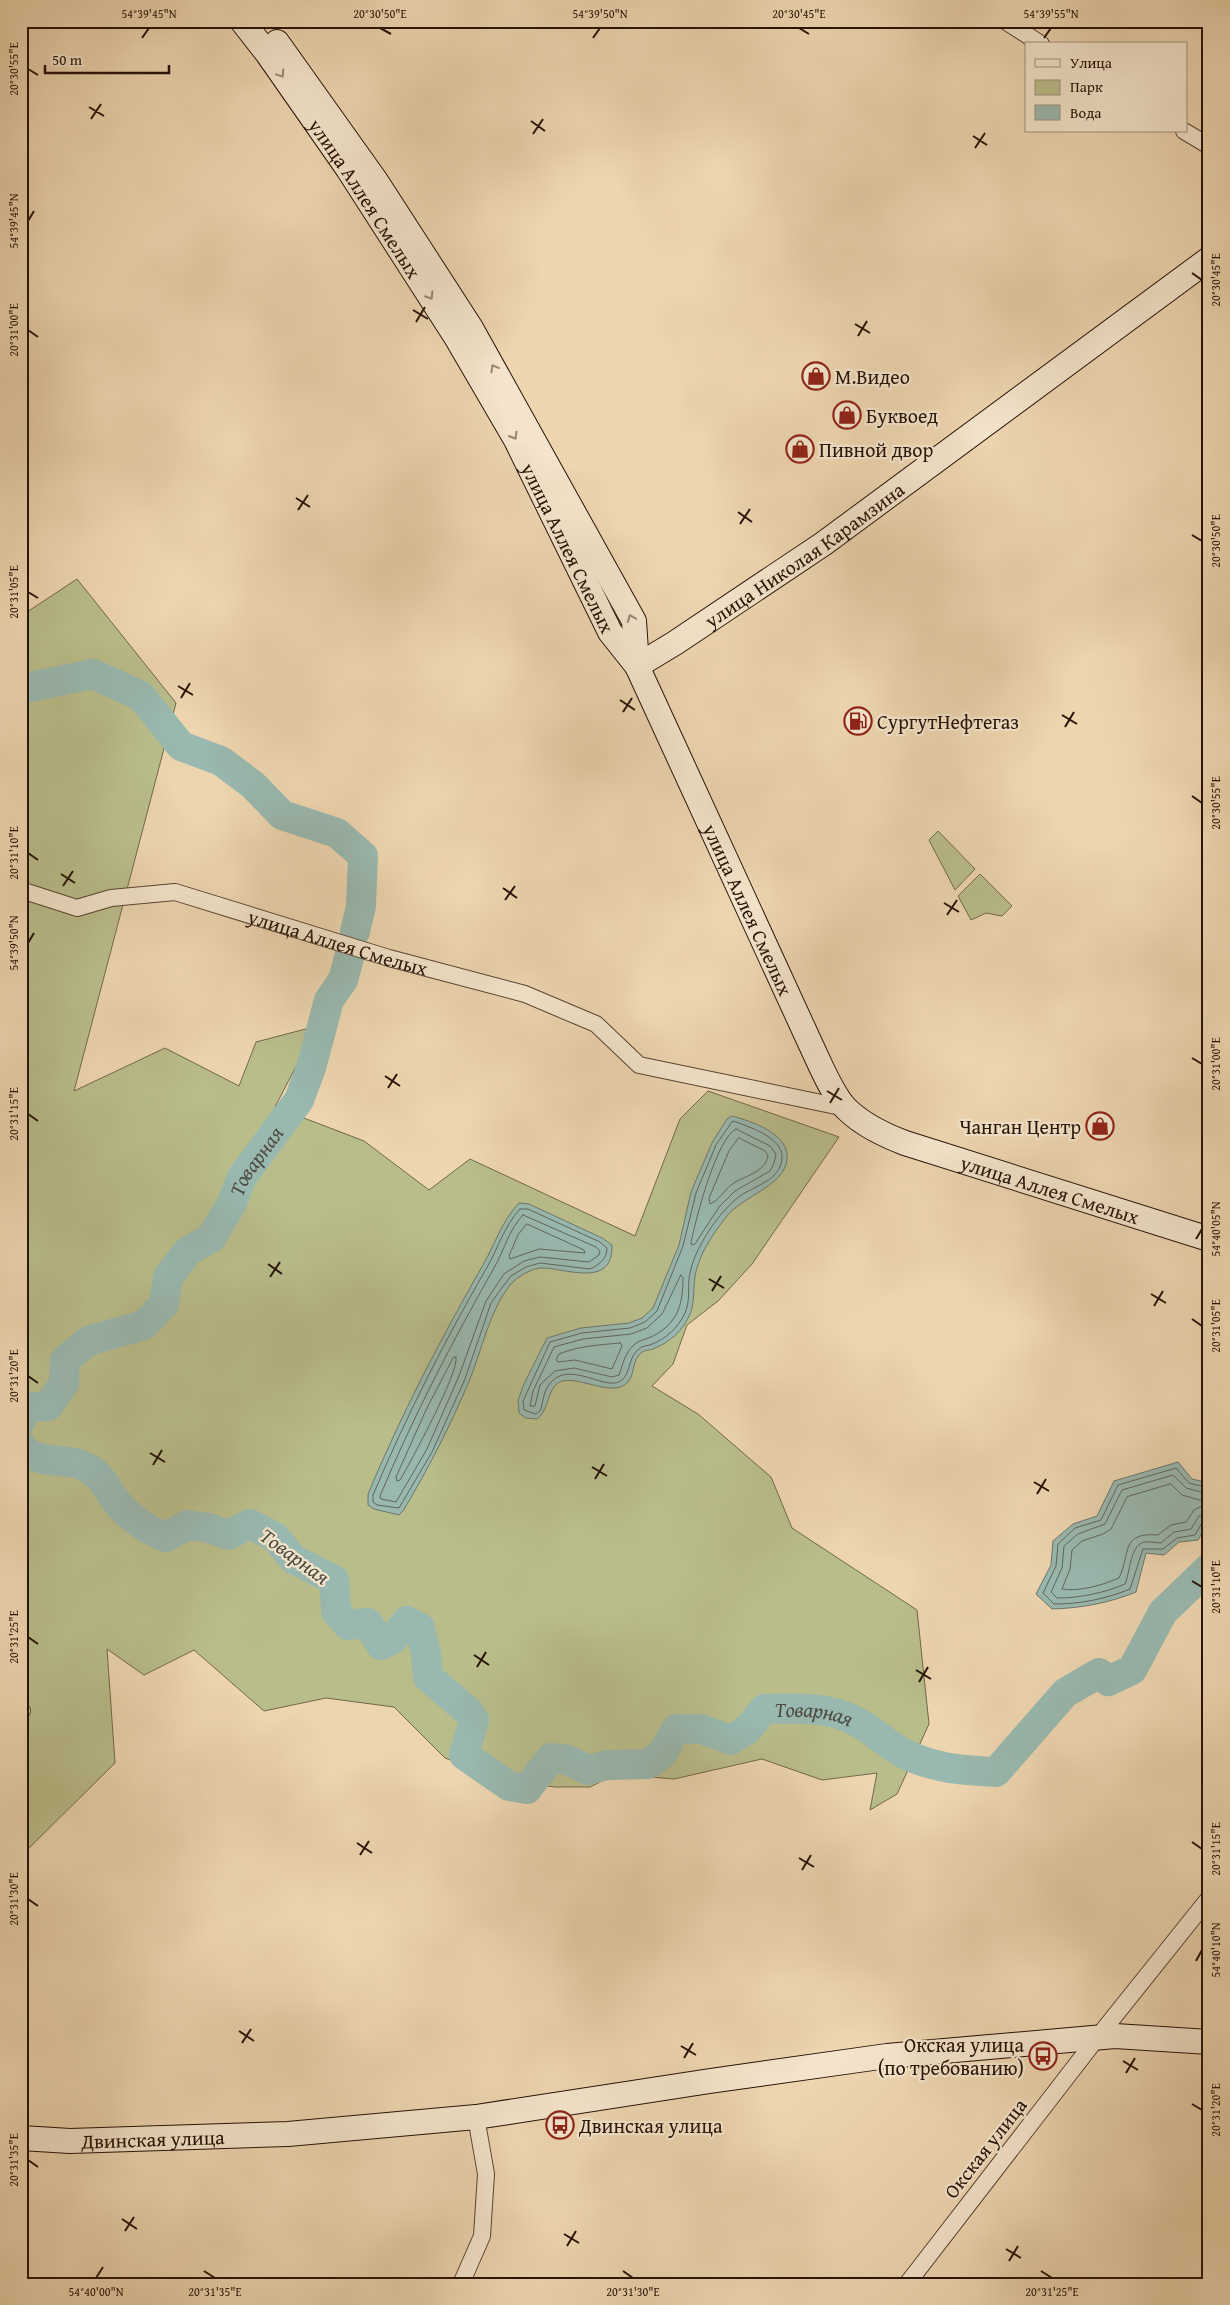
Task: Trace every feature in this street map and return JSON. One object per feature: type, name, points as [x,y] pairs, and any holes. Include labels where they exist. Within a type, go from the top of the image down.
[{"type":"main road","name":"улица Аллея Смелых","points":[[242,21],[267,53],[348,169],[456,337],[524,455],[610,632],[637,666],[810,1045],[843,1104],[865,1122],[888,1136],[905,1143],[1209,1239]]},
{"type":"main road","points":[[262,21],[376,181],[471,328],[634,621],[637,666]]},
{"type":"main road","name":"улица Николая Карамзина","points":[[637,666],[675,643],[823,544],[1209,260]]},
{"type":"main road","name":"Двинская улица","points":[[21,2138],[70,2141],[288,2134],[476,2117],[878,2058],[1115,2036],[1209,2042]]},
{"type":"street","points":[[1005,21],[1038,42]]},
{"type":"street","points":[[1186,132],[1209,146]]},
{"type":"street","name":"улица Аллея Смелых","points":[[21,890],[77,908],[111,898],[175,892],[389,958],[525,994],[596,1024],[639,1065],[836,1106],[843,1104]]},
{"type":"street","name":"Окская улица","points":[[907,2284],[1097,2038],[1209,1898]]},
{"type":"street","points":[[461,2284],[482,2236],[486,2174],[476,2117]]},
{"type":"green space","points":[[77,579],[176,703],[74,1091],[165,1048],[239,1086],[256,1042],[317,1026],[275,1107],[364,1141],[429,1190],[470,1159],[635,1236],[680,1119],[708,1091],[839,1137],[752,1264],[718,1301],[687,1325],[673,1364],[652,1386],[698,1414],[771,1477],[792,1528],[917,1610],[929,1724],[897,1794],[870,1810],[877,1773],[822,1780],[762,1759],[674,1779],[616,1774],[590,1787],[555,1787],[509,1781],[445,1758],[394,1707],[326,1698],[264,1711],[194,1650],[144,1675],[107,1649],[115,1763],[21,1856],[21,616]]},
{"type":"green space","points":[[938,831],[975,869],[955,890],[929,840]]},
{"type":"green space","points":[[980,874],[1012,906],[1002,916],[986,913],[971,920],[958,896]]},
{"type":"water","points":[[732,1116],[759,1125],[776,1136],[786,1150],[787,1159],[779,1176],[771,1184],[733,1210],[712,1237],[703,1252],[697,1268],[692,1309],[684,1326],[665,1343],[653,1349],[643,1351],[635,1362],[630,1379],[622,1386],[606,1388],[579,1382],[563,1381],[554,1387],[544,1410],[537,1419],[526,1418],[519,1413],[518,1401],[523,1386],[547,1338],[581,1328],[629,1323],[642,1318],[653,1308],[679,1245],[691,1192],[712,1143],[727,1119]]},
{"type":"water","points":[[519,1203],[529,1204],[602,1238],[612,1245],[610,1259],[605,1267],[597,1272],[586,1273],[538,1268],[524,1274],[510,1285],[497,1306],[470,1379],[455,1413],[403,1511],[399,1515],[374,1509],[368,1505],[368,1494],[394,1435],[436,1350],[503,1225]]},
{"type":"water","points":[[1178,1462],[1192,1479],[1209,1483],[1209,1521],[1198,1540],[1179,1542],[1164,1555],[1146,1553],[1136,1592],[1126,1596],[1095,1604],[1052,1609],[1036,1594],[1051,1565],[1053,1541],[1073,1524],[1097,1516],[1114,1481]]},
{"type":"waterway","name":"Товарная","points":[[21,689],[93,674],[141,696],[181,746],[221,761],[253,785],[282,815],[337,833],[363,856],[361,906],[355,932]]},
{"type":"waterway","name":"Товарная","points":[[21,1420],[25,1408],[48,1406],[64,1384],[65,1360],[88,1341],[144,1325],[164,1304],[168,1277],[188,1251],[211,1238],[232,1203],[242,1177],[299,1100],[311,1068],[329,1000],[343,980],[350,954]]},
{"type":"waterway","name":"Товарная","points":[[21,1445],[33,1456],[74,1463],[89,1469],[100,1478],[127,1513],[148,1529],[160,1535],[166,1537],[187,1525],[209,1528],[228,1535],[250,1524],[275,1537],[293,1559],[334,1580],[336,1611],[348,1625],[368,1623],[381,1645],[393,1639],[407,1621],[420,1628],[426,1653],[428,1677],[469,1712],[474,1720],[464,1755],[509,1786],[527,1789],[551,1758],[568,1760],[588,1770],[607,1765],[648,1764],[662,1754],[676,1729],[701,1729],[731,1740],[748,1729],[764,1709],[809,1709],[831,1712],[858,1722],[896,1749],[915,1758],[948,1768],[996,1772],[1065,1693],[1099,1673],[1108,1681],[1132,1670],[1163,1612],[1209,1568]]},
{"type":"place","name":"M.Видео","points":[[816,376]]},
{"type":"place","name":"Буквоед","points":[[847,415]]},
{"type":"place","name":"Пивной двор","points":[[800,449]]},
{"type":"place","name":"СургутНефтегаз","points":[[858,721]]},
{"type":"place","name":"Чанган Центр","points":[[1100,1126]]},
{"type":"place","name":"Окская улица (по требованию)","points":[[1043,2056]]},
{"type":"place","name":"Двинская улица","points":[[560,2125]]}]
